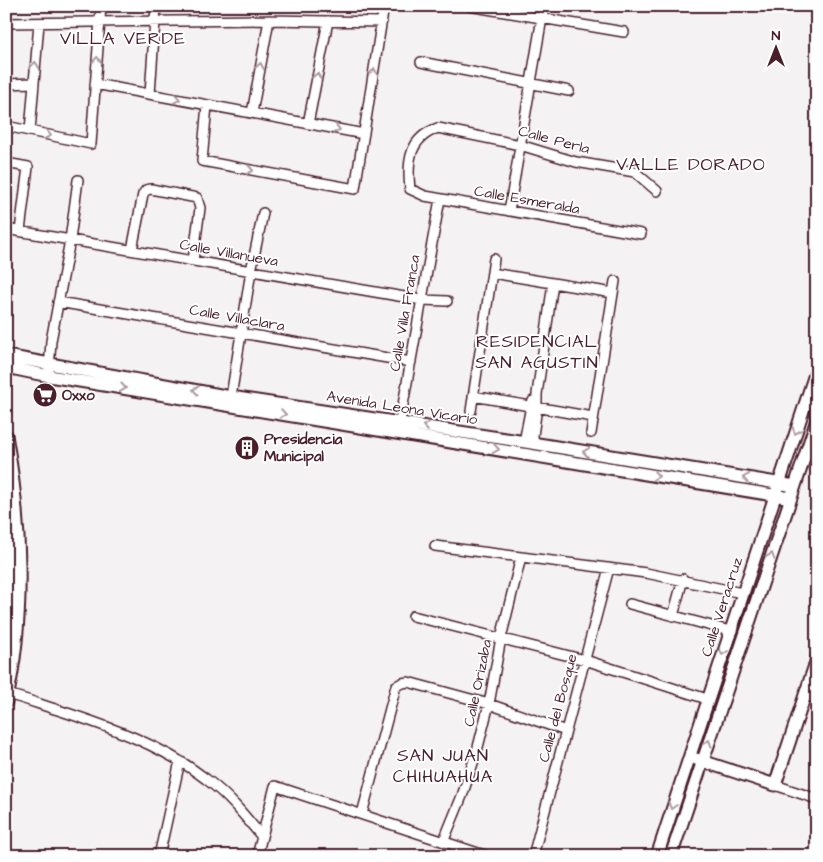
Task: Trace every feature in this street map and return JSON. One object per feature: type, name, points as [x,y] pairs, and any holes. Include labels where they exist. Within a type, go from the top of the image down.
[{"type":"street","points":[[6,126],[91,144],[100,6]]},
{"type":"street","points":[[150,94],[156,6]]},
{"type":"street","points":[[207,105],[202,161],[356,189],[384,6]]},
{"type":"street","points":[[469,6],[624,32]]},
{"type":"street","points":[[509,211],[544,6]]},
{"type":"street","points":[[252,113],[269,20]]},
{"type":"street","points":[[6,24],[269,20],[382,22]]},
{"type":"street","points":[[308,124],[328,21]]},
{"type":"street","points":[[30,131],[38,23]]},
{"type":"street","points":[[421,62],[568,91]]},
{"type":"street","points":[[6,84],[34,83]]},
{"type":"street","points":[[95,84],[364,134]]},
{"type":"street","name":"Calle Perla","points":[[410,189],[408,171],[412,154],[420,138],[438,128],[520,145],[576,162],[635,172],[657,191]]},
{"type":"street","points":[[6,163],[28,167],[20,231]]},
{"type":"street","points":[[49,376],[51,341],[70,240],[78,180]]},
{"type":"street","points":[[132,250],[143,194],[146,190],[151,189],[197,198],[200,208],[192,261]]},
{"type":"street","name":"Calle Esmeralda","points":[[410,189],[425,196],[440,199],[641,234]]},
{"type":"street","name":"Calle Villa Franca","points":[[399,427],[440,199]]},
{"type":"street","points":[[230,401],[251,271],[263,213]]},
{"type":"street","name":"Calle Villanueva","points":[[6,229],[422,300],[447,301]]},
{"type":"street","points":[[471,412],[494,259]]},
{"type":"street","points":[[492,273],[613,294]]},
{"type":"street","points":[[591,433],[615,281]]},
{"type":"street","points":[[528,442],[553,283]]},
{"type":"street","name":"Calle Villaclara","points":[[58,302],[411,362]]},
{"type":"street","name":"Avenida Leona Vicario","points":[[6,356],[230,401]]},
{"type":"street","name":"Avenida Leona Vicario","points":[[6,367],[49,376],[399,427],[791,498]]},
{"type":"street","name":"Calle Veracruz","points":[[656,856],[817,368]]},
{"type":"street","points":[[473,396],[593,417]]},
{"type":"street","name":"Calle Veracruz","points":[[671,856],[817,420]]},
{"type":"street","name":"Avenida Leona Vicario","points":[[399,427],[528,442],[795,486]]},
{"type":"street","points":[[6,435],[12,470],[6,645]]},
{"type":"street","points":[[9,532],[19,600],[16,644],[7,697],[74,715],[140,739],[180,761],[207,780],[237,806],[262,837]]},
{"type":"street","points":[[435,546],[683,579],[742,593]]},
{"type":"street","name":"Calle Orizaba","points":[[444,840],[462,796],[477,751],[501,638],[521,557]]},
{"type":"street","name":"Calle del Bosque","points":[[533,856],[609,568]]},
{"type":"street","points":[[748,575],[763,579]]},
{"type":"street","points":[[673,616],[683,579]]},
{"type":"street","points":[[630,604],[730,631]]},
{"type":"street","points":[[413,616],[585,660],[707,699]]},
{"type":"street","points":[[775,785],[817,659]]},
{"type":"street","points":[[362,814],[396,686],[402,683],[408,682],[488,704],[566,731]]},
{"type":"street","points":[[805,695],[817,699]]},
{"type":"street","points":[[688,757],[817,799]]},
{"type":"street","points":[[159,856],[180,761]]},
{"type":"street","points":[[257,856],[275,786],[444,840],[487,856]]},
{"type":"place","name":"Oxxo","points":[[45,395]]},
{"type":"place","name":"Presidencia Municipal","points":[[247,448]]},
{"type":"district","name":"VILLA VERDE","points":[[123,38]]},
{"type":"district","name":"VALLE DORADO","points":[[691,164]]},
{"type":"district","name":"RESIDENCIAL SAN AGUSTIN","points":[[537,351]]},
{"type":"district","name":"SAN JUAN CHIHUAHUA","points":[[443,765]]}]
